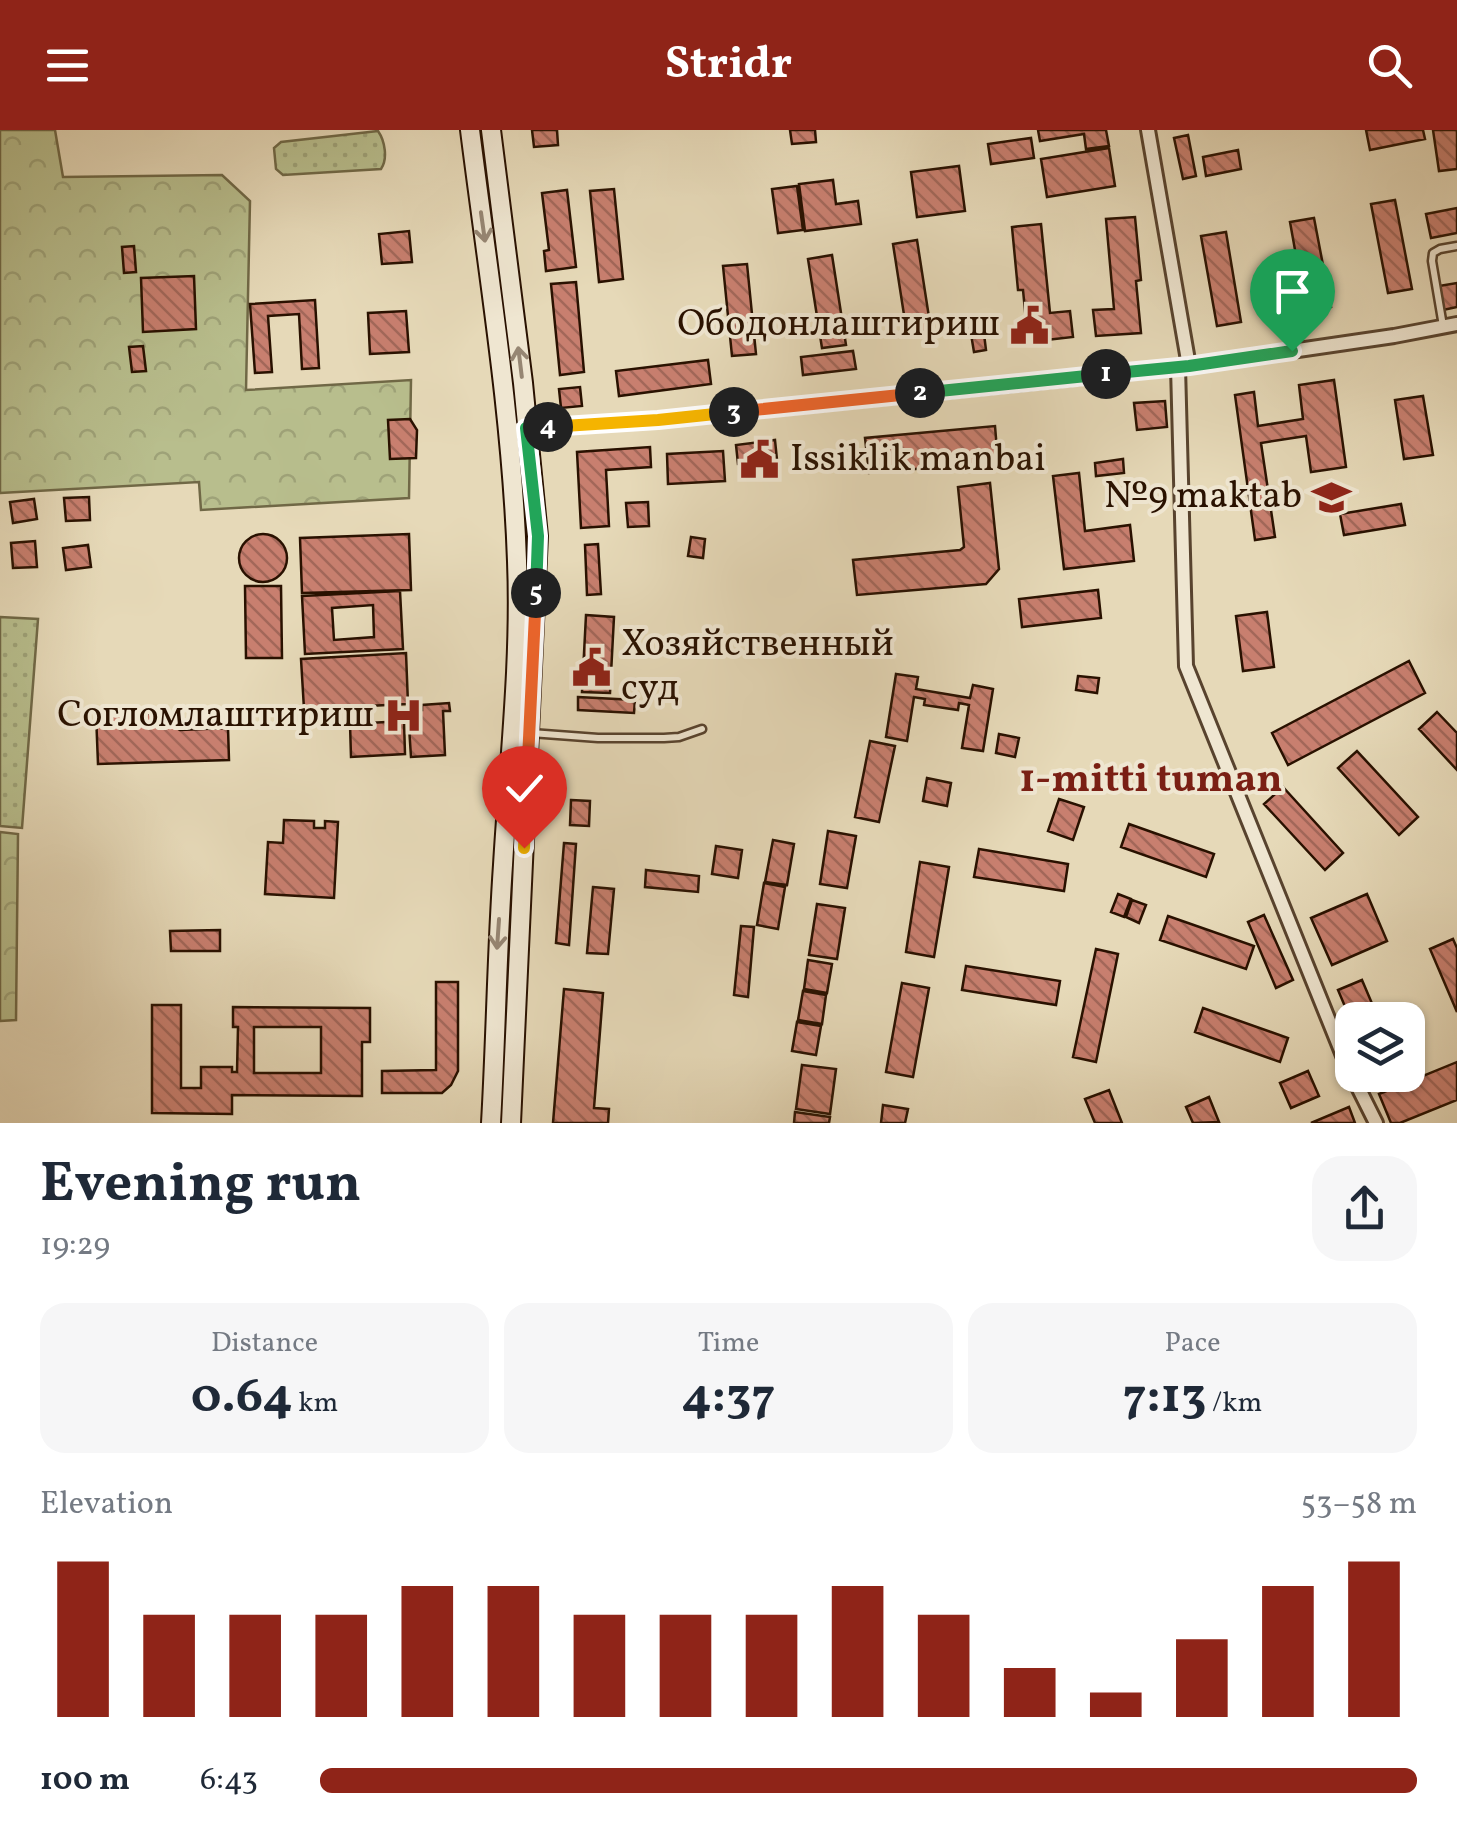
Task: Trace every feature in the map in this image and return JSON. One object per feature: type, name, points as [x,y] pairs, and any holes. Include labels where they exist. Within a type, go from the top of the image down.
[{"type":"main road","points":[[470,130],[507,430],[517,564],[516,661],[496,964],[492,1123]]},
{"type":"main road","points":[[491,130],[538,536],[511,1123]]},
{"type":"street","points":[[1148,130],[1183,366],[1186,666],[1346,1063],[1376,1123]]},
{"type":"street","points":[[507,430],[658,420],[1183,366],[1450,325]]},
{"type":"lane","points":[[1450,325],[1432,262],[1433,253],[1457,246]]},
{"type":"lane","points":[[530,733],[679,738],[702,729]]},
{"type":"green space","points":[[0,130],[55,130],[63,177],[222,175],[250,201],[246,390],[411,380],[409,498],[201,510],[199,482],[0,493]]},
{"type":"green space","points":[[378,131],[385,150],[381,169],[283,175],[276,169],[274,148],[281,142]]},
{"type":"green space","points":[[0,617],[38,619],[22,828],[0,826]]},
{"type":"green space","points":[[0,832],[18,834],[16,1020],[0,1021]]},
{"type":"building","points":[[532,130],[557,130],[558,145],[534,147]]},
{"type":"building","points":[[790,130],[815,130],[816,142],[792,144]]},
{"type":"building","points":[[1038,130],[1106,130],[1109,146],[1086,149],[1084,134],[1040,141]]},
{"type":"building","points":[[1366,130],[1423,130],[1425,139],[1370,150]]},
{"type":"building","points":[[1433,130],[1457,130],[1457,169],[1439,171]]},
{"type":"building","points":[[1188,135],[1196,176],[1183,179],[1174,138]]},
{"type":"building","points":[[1031,138],[1034,158],[991,164],[988,144]]},
{"type":"building","points":[[1109,148],[1115,186],[1047,197],[1041,159]]},
{"type":"building","points":[[1238,150],[1241,169],[1206,176],[1203,157]]},
{"type":"building","points":[[959,166],[965,211],[917,217],[911,172]]},
{"type":"building","points":[[833,180],[836,204],[858,201],[861,224],[805,231],[799,184]]},
{"type":"building","points":[[797,186],[803,230],[778,233],[772,189]]},
{"type":"building","points":[[614,189],[623,279],[599,282],[590,191]]},
{"type":"building","points":[[567,190],[576,267],[546,271],[544,251],[549,250],[542,193]]},
{"type":"building","points":[[1395,200],[1412,289],[1388,293],[1371,204]]},
{"type":"building","points":[[1457,208],[1457,233],[1431,238],[1426,214]]},
{"type":"building","points":[[1135,217],[1141,333],[1096,336],[1093,310],[1114,309],[1106,219]]},
{"type":"building","points":[[1314,218],[1331,307],[1306,311],[1290,222]]},
{"type":"building","points":[[1041,224],[1050,313],[1070,311],[1073,337],[1028,342],[1012,227]]},
{"type":"building","points":[[409,231],[412,262],[382,264],[379,234]]},
{"type":"building","points":[[1226,232],[1241,322],[1217,326],[1201,236]]},
{"type":"building","points":[[917,240],[931,330],[907,334],[893,244]]},
{"type":"building","points":[[134,246],[136,272],[124,273],[122,247]]},
{"type":"building","points":[[832,255],[846,345],[822,348],[808,259]]},
{"type":"building","points":[[747,264],[756,354],[732,356],[723,266]]},
{"type":"building","points":[[194,276],[196,329],[143,332],[141,278]]},
{"type":"building","points":[[576,282],[584,372],[560,375],[551,284]]},
{"type":"building","points":[[1457,283],[1457,307],[1443,310],[1439,286]]},
{"type":"building","points":[[1279,289],[1285,317],[1269,321],[1263,292]]},
{"type":"building","points":[[315,300],[319,368],[302,369],[299,314],[268,316],[272,372],[255,373],[250,304]]},
{"type":"building","points":[[406,311],[409,352],[370,354],[368,313]]},
{"type":"building","points":[[983,326],[986,350],[974,352],[970,328]]},
{"type":"building","points":[[143,346],[146,371],[132,372],[129,347]]},
{"type":"building","points":[[853,351],[856,369],[803,375],[801,357]]},
{"type":"building","points":[[708,360],[711,384],[619,396],[616,371]]},
{"type":"building","points":[[1334,380],[1346,467],[1311,472],[1306,436],[1261,443],[1275,537],[1255,540],[1235,395],[1254,392],[1258,426],[1303,419],[1299,385]]},
{"type":"building","points":[[580,387],[582,406],[561,408],[559,389]]},
{"type":"building","points":[[1423,396],[1433,455],[1404,459],[1395,400]]},
{"type":"building","points":[[1165,401],[1167,427],[1137,430],[1134,403]]},
{"type":"building","points":[[410,419],[417,430],[416,458],[390,459],[388,420]]},
{"type":"building","points":[[995,426],[998,462],[869,473],[865,438]]},
{"type":"building","points":[[775,440],[777,460],[738,464],[736,445]]},
{"type":"building","points":[[650,447],[651,467],[606,470],[609,526],[581,528],[577,452]]},
{"type":"building","points":[[723,451],[725,481],[668,484],[667,454]]},
{"type":"building","points":[[1123,459],[1124,473],[1096,476],[1095,463]]},
{"type":"building","points":[[1079,473],[1085,531],[1130,525],[1134,561],[1064,569],[1053,476]]},
{"type":"building","points":[[990,483],[999,569],[986,584],[857,595],[853,560],[964,547],[958,487]]},
{"type":"building","points":[[89,497],[90,520],[66,521],[64,498]]},
{"type":"building","points":[[34,499],[37,519],[13,523],[10,502]]},
{"type":"building","points":[[648,502],[649,526],[628,527],[626,503]]},
{"type":"building","points":[[1401,504],[1405,525],[1344,535],[1340,514]]},
{"type":"building","points":[[263,534],[280,541],[287,558],[280,575],[263,582],[246,575],[239,558],[246,541]]},
{"type":"building","points":[[409,534],[411,590],[302,593],[300,538]]},
{"type":"building","points":[[691,537],[705,539],[703,558],[688,556]]},
{"type":"building","points":[[35,541],[37,567],[13,568],[11,543]]},
{"type":"building","points":[[598,544],[601,594],[587,595],[585,545]]},
{"type":"building","points":[[88,545],[91,567],[66,570],[63,548]]},
{"type":"building","points":[[245,586],[281,586],[282,658],[246,658]]},
{"type":"building","points":[[1098,590],[1101,618],[1022,627],[1019,599]]},
{"type":"building","points":[[400,591],[403,649],[305,654],[302,596]],"holes":[[[373,605],[374,637],[334,640],[332,608]]]},
{"type":"building","points":[[1267,612],[1274,667],[1243,671],[1236,616]]},
{"type":"building","points":[[586,615],[614,617],[610,693],[582,692]]},
{"type":"building","points":[[406,653],[408,704],[304,709],[301,659]]},
{"type":"building","points":[[1409,661],[1425,693],[1288,765],[1272,733]]},
{"type":"building","points":[[896,674],[918,677],[916,689],[970,698],[973,685],[993,689],[983,751],[962,748],[969,705],[959,703],[958,710],[924,705],[925,699],[914,697],[907,741],[886,737]]},
{"type":"building","points":[[1078,676],[1099,678],[1097,693],[1076,690]]},
{"type":"building","points":[[578,697],[635,700],[634,713],[578,710]]},
{"type":"building","points":[[449,703],[450,711],[443,711],[445,755],[411,757],[408,711],[422,710],[422,705]]},
{"type":"building","points":[[1437,712],[1457,733],[1457,770],[1419,729]]},
{"type":"building","points":[[150,713],[180,730],[228,728],[229,760],[98,764],[96,714]]},
{"type":"building","points":[[404,721],[405,754],[351,757],[350,724]]},
{"type":"building","points":[[999,734],[1019,738],[1015,757],[996,753]]},
{"type":"building","points":[[870,741],[895,746],[879,822],[855,817]]},
{"type":"building","points":[[1357,751],[1418,817],[1399,835],[1338,768]]},
{"type":"building","points":[[927,778],[951,783],[947,806],[923,801]]},
{"type":"building","points":[[1283,787],[1343,853],[1325,870],[1264,804]]},
{"type":"building","points":[[1059,799],[1084,807],[1073,840],[1048,831]]},
{"type":"building","points":[[571,800],[590,801],[589,826],[570,825]]},
{"type":"building","points":[[284,820],[314,821],[314,828],[325,828],[325,821],[338,822],[334,898],[265,894],[268,842],[283,843]]},
{"type":"building","points":[[1129,824],[1214,854],[1206,877],[1121,847]]},
{"type":"building","points":[[828,831],[856,836],[847,888],[820,884]]},
{"type":"building","points":[[773,840],[794,844],[787,885],[765,882]]},
{"type":"building","points":[[564,843],[576,844],[569,945],[556,943]]},
{"type":"building","points":[[716,846],[742,850],[738,878],[712,874]]},
{"type":"building","points":[[979,849],[1068,864],[1064,891],[974,877]]},
{"type":"building","points":[[920,862],[949,867],[934,957],[906,952]]},
{"type":"building","points":[[646,870],[699,876],[698,892],[645,887]]},
{"type":"building","points":[[764,883],[785,887],[778,929],[757,925]]},
{"type":"building","points":[[593,887],[614,889],[608,954],[587,953]]},
{"type":"building","points":[[1118,894],[1131,899],[1124,917],[1111,912]]},
{"type":"building","points":[[1367,894],[1387,941],[1332,965],[1311,918]]},
{"type":"building","points":[[1132,900],[1146,905],[1139,923],[1126,917]]},
{"type":"building","points":[[817,904],[845,908],[837,959],[809,955]]},
{"type":"building","points":[[1264,915],[1293,980],[1276,988],[1248,922]]},
{"type":"building","points":[[1168,916],[1254,946],[1246,969],[1160,940]]},
{"type":"building","points":[[741,926],[754,927],[748,997],[734,995]]},
{"type":"building","points":[[220,930],[220,951],[171,951],[170,931]]},
{"type":"building","points":[[1453,939],[1457,948],[1457,1012],[1430,949]]},
{"type":"building","points":[[1096,949],[1118,954],[1096,1062],[1073,1057]]},
{"type":"building","points":[[808,960],[832,964],[827,993],[804,989]]},
{"type":"building","points":[[966,966],[1060,981],[1056,1005],[962,990]]},
{"type":"building","points":[[1362,980],[1371,1002],[1343,1002],[1338,990]]},
{"type":"building","points":[[436,982],[458,982],[458,1071],[442,1093],[382,1093],[382,1071],[436,1070]]},
{"type":"building","points":[[902,983],[929,988],[913,1077],[886,1072]]},
{"type":"building","points":[[564,989],[603,993],[594,1108],[609,1109],[608,1123],[553,1123]]},
{"type":"building","points":[[803,991],[826,995],[822,1024],[798,1020]]},
{"type":"building","points":[[152,1005],[181,1005],[181,1088],[201,1088],[201,1067],[232,1067],[232,1072],[237,1072],[238,1027],[233,1027],[233,1007],[370,1008],[370,1042],[362,1042],[362,1096],[232,1095],[232,1114],[152,1113]],"holes":[[[254,1027],[321,1027],[321,1073],[254,1073]]]},
{"type":"building","points":[[1203,1008],[1288,1038],[1280,1062],[1195,1032]]},
{"type":"building","points":[[797,1022],[821,1026],[816,1055],[792,1051]]},
{"type":"building","points":[[1457,1062],[1457,1100],[1391,1123],[1379,1094],[1425,1092],[1425,1075]]},
{"type":"building","points":[[802,1065],[836,1069],[830,1114],[796,1109]]},
{"type":"building","points":[[1308,1071],[1319,1096],[1291,1108],[1280,1083]]},
{"type":"building","points":[[1109,1090],[1122,1123],[1095,1123],[1085,1099]]},
{"type":"building","points":[[1209,1097],[1219,1122],[1193,1123],[1186,1107]]},
{"type":"building","points":[[883,1105],[908,1109],[905,1123],[881,1123]]},
{"type":"building","points":[[1349,1107],[1355,1123],[1311,1123]]},
{"type":"building","points":[[795,1112],[830,1117],[829,1123],[794,1123]]},
{"type":"place","name":"Ободонлаштириш","points":[[1030,325]]},
{"type":"place","name":"Issiklik manbai","points":[[760,460]]},
{"type":"place","name":"№9 maktab","points":[[1332,497]]},
{"type":"place","name":"Хозяйственный суд","points":[[591,667]]},
{"type":"place","name":"Согломлаштириш","points":[[404,716]]},
{"type":"district","name":"1-mitti tuman","points":[[1151,781]]},
{"type":"route","points":[[524,848],[538,536],[526,428],[658,420],[950,391],[1292,351]]}]
